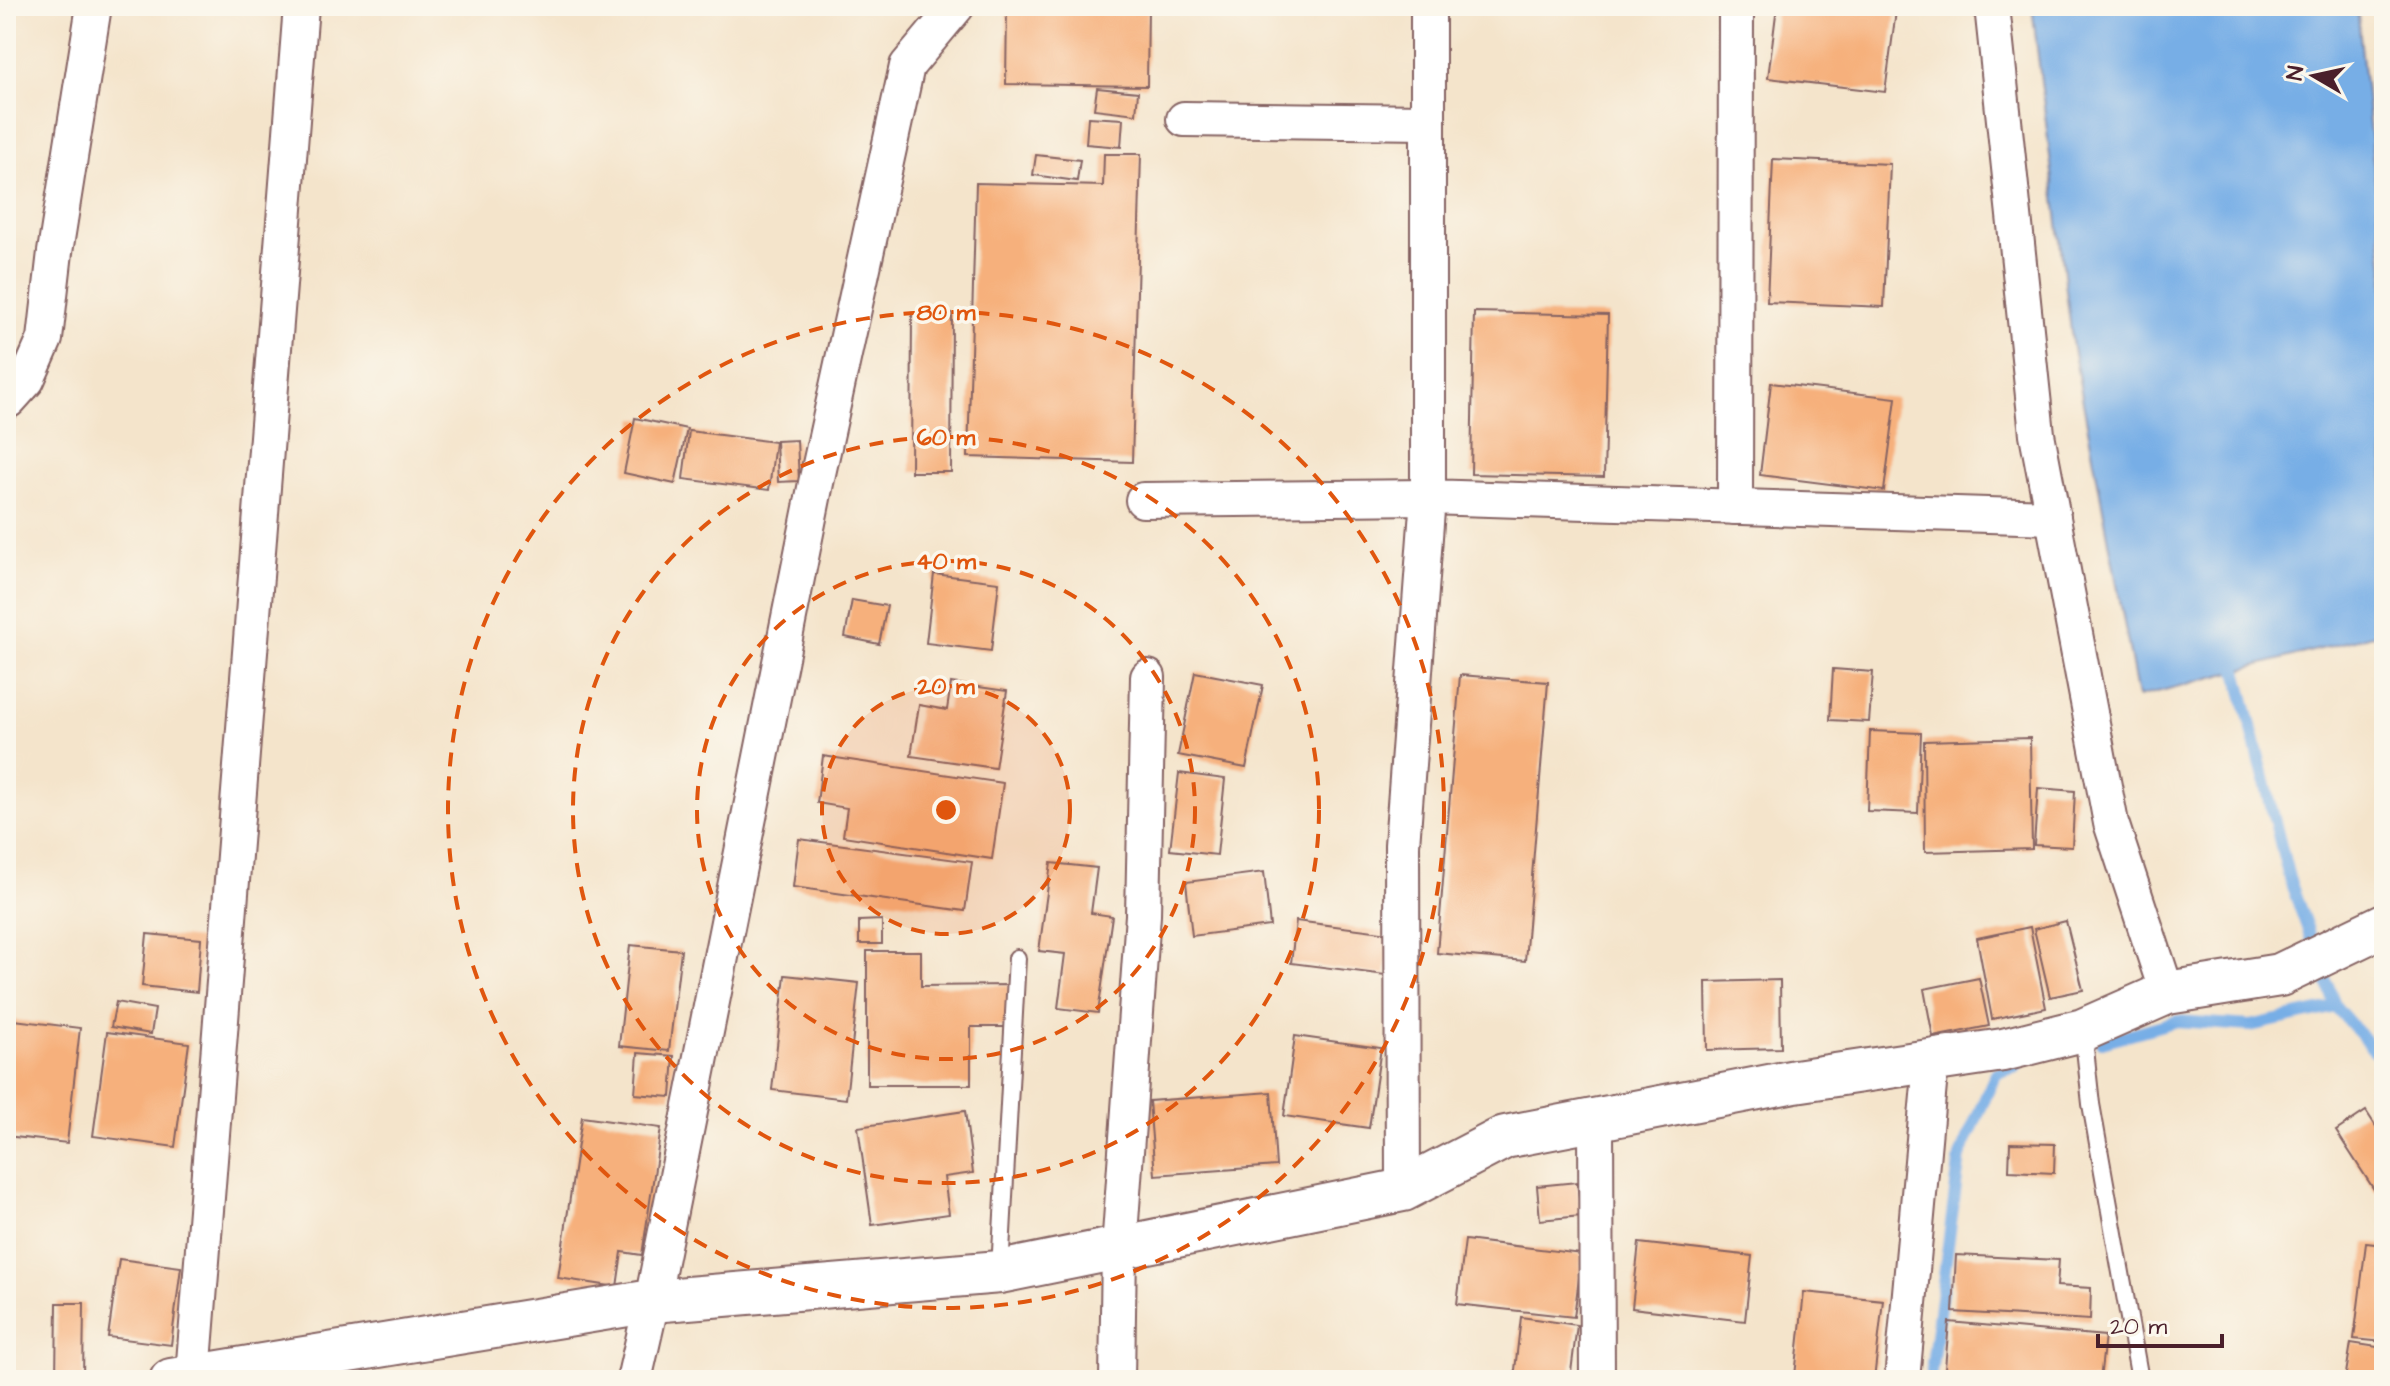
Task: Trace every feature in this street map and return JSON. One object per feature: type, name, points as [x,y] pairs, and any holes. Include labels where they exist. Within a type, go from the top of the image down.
[{"type":"street","points":[[6,400],[27,380],[45,339],[55,252],[94,6]]},
{"type":"street","points":[[301,6],[182,1377],[652,1301],[1000,1272],[1119,1249],[1403,1190],[1505,1137],[1795,1081],[2003,1050],[2083,1030],[2167,993],[2280,975],[2371,932]]},
{"type":"street","points":[[634,1380],[813,499],[907,66],[957,6]]},
{"type":"street","points":[[1403,1190],[1402,845],[1428,497],[1428,6]]},
{"type":"street","points":[[1735,507],[1736,6]]},
{"type":"street","points":[[1992,6],[2037,434],[2111,823],[2167,993]]},
{"type":"street","points":[[1184,119],[1428,122]]},
{"type":"street","points":[[1143,500],[1428,497],[2053,517]]},
{"type":"street","points":[[1117,1380],[1119,1249],[1143,915],[1148,677]]},
{"type":"street","points":[[1902,1380],[1931,1063]]},
{"type":"street","points":[[1596,1121],[1597,1380]]},
{"type":"lane","points":[[1000,1272],[1017,958]]},
{"type":"lane","points":[[2083,1030],[2091,1104],[2140,1380]]},
{"type":"water","points":[[2032,6],[2357,6],[2384,268],[2384,632],[2138,697],[2073,348]]},
{"type":"building","points":[[1007,6],[1148,6],[1147,86],[1006,84]]},
{"type":"building","points":[[1777,6],[1859,6],[1896,11],[1885,92],[1768,78]]},
{"type":"building","points":[[1097,88],[1138,92],[1136,114],[1094,109]]},
{"type":"building","points":[[1088,117],[1123,119],[1121,147],[1086,144]]},
{"type":"building","points":[[1104,154],[1141,154],[1132,462],[968,457],[976,183],[1103,186]]},
{"type":"building","points":[[1036,155],[1080,160],[1077,181],[1033,175]]},
{"type":"building","points":[[1773,159],[1890,164],[1884,307],[1767,302]]},
{"type":"building","points":[[1474,312],[1608,315],[1604,477],[1471,474]]},
{"type":"building","points":[[912,313],[952,313],[951,472],[911,472]]},
{"type":"building","points":[[1771,383],[1896,398],[1884,491],[1760,475]]},
{"type":"building","points":[[635,418],[687,429],[675,484],[624,473]]},
{"type":"building","points":[[689,431],[775,442],[769,490],[683,479]]},
{"type":"building","points":[[797,440],[799,481],[778,482],[776,441]]},
{"type":"building","points":[[934,574],[999,582],[991,651],[926,643]]},
{"type":"building","points":[[852,600],[887,606],[879,644],[845,637]]},
{"type":"building","points":[[1833,669],[1873,672],[1869,722],[1830,720]]},
{"type":"building","points":[[1195,672],[1263,685],[1246,768],[1178,755]]},
{"type":"building","points":[[1460,675],[1548,682],[1525,961],[1437,953]]},
{"type":"building","points":[[951,683],[1007,691],[995,768],[911,756],[919,705],[947,710]]},
{"type":"building","points":[[1870,731],[1921,733],[1918,813],[1867,811]]},
{"type":"building","points":[[2030,738],[2032,849],[1925,852],[1924,741]]},
{"type":"building","points":[[823,756],[1003,783],[992,859],[843,836],[847,808],[817,803]]},
{"type":"building","points":[[1179,773],[1225,779],[1217,855],[1170,850]]},
{"type":"building","points":[[2038,788],[2075,791],[2072,847],[2034,845]]},
{"type":"building","points":[[799,839],[972,862],[965,911],[793,887]]},
{"type":"building","points":[[1051,863],[1097,868],[1091,913],[1112,916],[1098,1013],[1058,1008],[1065,954],[1039,951]]},
{"type":"building","points":[[1264,872],[1270,926],[1192,936],[1186,882]]},
{"type":"building","points":[[882,920],[882,944],[859,944],[859,921]]},
{"type":"building","points":[[1296,921],[1390,933],[1385,975],[1291,963]]},
{"type":"building","points":[[2066,921],[2083,990],[2050,997],[2034,929]]},
{"type":"building","points":[[2030,927],[2046,1008],[1992,1019],[1977,938]]},
{"type":"building","points":[[147,934],[201,939],[197,992],[142,986]]},
{"type":"building","points":[[630,945],[681,950],[669,1051],[619,1046]]},
{"type":"building","points":[[867,951],[921,951],[921,986],[1009,985],[1009,1027],[971,1027],[971,1085],[867,1085]]},
{"type":"building","points":[[785,975],[859,983],[846,1099],[772,1090]]},
{"type":"building","points":[[1979,978],[1989,1026],[1933,1037],[1924,989]]},
{"type":"building","points":[[1780,980],[1781,1048],[1707,1050],[1706,982]]},
{"type":"building","points":[[116,1002],[155,1009],[151,1034],[111,1027]]},
{"type":"building","points":[[6,1019],[80,1028],[67,1143],[6,1136]]},
{"type":"building","points":[[107,1032],[189,1043],[175,1147],[93,1136]]},
{"type":"building","points":[[1295,1036],[1381,1048],[1369,1128],[1284,1116]]},
{"type":"building","points":[[638,1053],[674,1056],[671,1097],[635,1094]]},
{"type":"building","points":[[1271,1092],[1276,1166],[1155,1175],[1149,1101]]},
{"type":"building","points":[[965,1111],[973,1173],[944,1177],[949,1214],[872,1225],[858,1127]]},
{"type":"building","points":[[2366,1111],[2384,1139],[2384,1185],[2375,1191],[2336,1131]]},
{"type":"building","points":[[582,1117],[661,1128],[642,1255],[622,1252],[617,1287],[558,1278]]},
{"type":"building","points":[[2010,1143],[2055,1144],[2054,1173],[2009,1171]]},
{"type":"building","points":[[1577,1182],[1581,1216],[1540,1220],[1537,1186]]},
{"type":"building","points":[[1465,1240],[1582,1254],[1574,1317],[1457,1304]]},
{"type":"building","points":[[1639,1243],[1752,1256],[1745,1321],[1632,1308]]},
{"type":"building","points":[[2366,1243],[2384,1245],[2384,1342],[2354,1339]]},
{"type":"building","points":[[1956,1255],[2059,1260],[2057,1286],[2091,1288],[2090,1320],[1953,1312]]},
{"type":"building","points":[[119,1259],[181,1267],[171,1345],[108,1337]]},
{"type":"building","points":[[1804,1292],[1883,1300],[1874,1380],[1795,1376]]},
{"type":"building","points":[[57,1303],[84,1303],[83,1380],[56,1380]]},
{"type":"building","points":[[1521,1317],[1577,1325],[1570,1380],[1514,1379]]},
{"type":"building","points":[[1949,1322],[2105,1336],[2100,1380],[1944,1380]]},
{"type":"building","points":[[2351,1343],[2384,1348],[2384,1380],[2345,1380]]},
{"type":"waterway","points":[[2234,658],[2289,878],[2336,1007],[2384,1062]]},
{"type":"waterway","points":[[2102,1042],[2177,1021],[2250,1026],[2336,1007]]},
{"type":"waterway","points":[[1930,1380],[1960,1156],[1996,1073],[2016,1067]]}]
